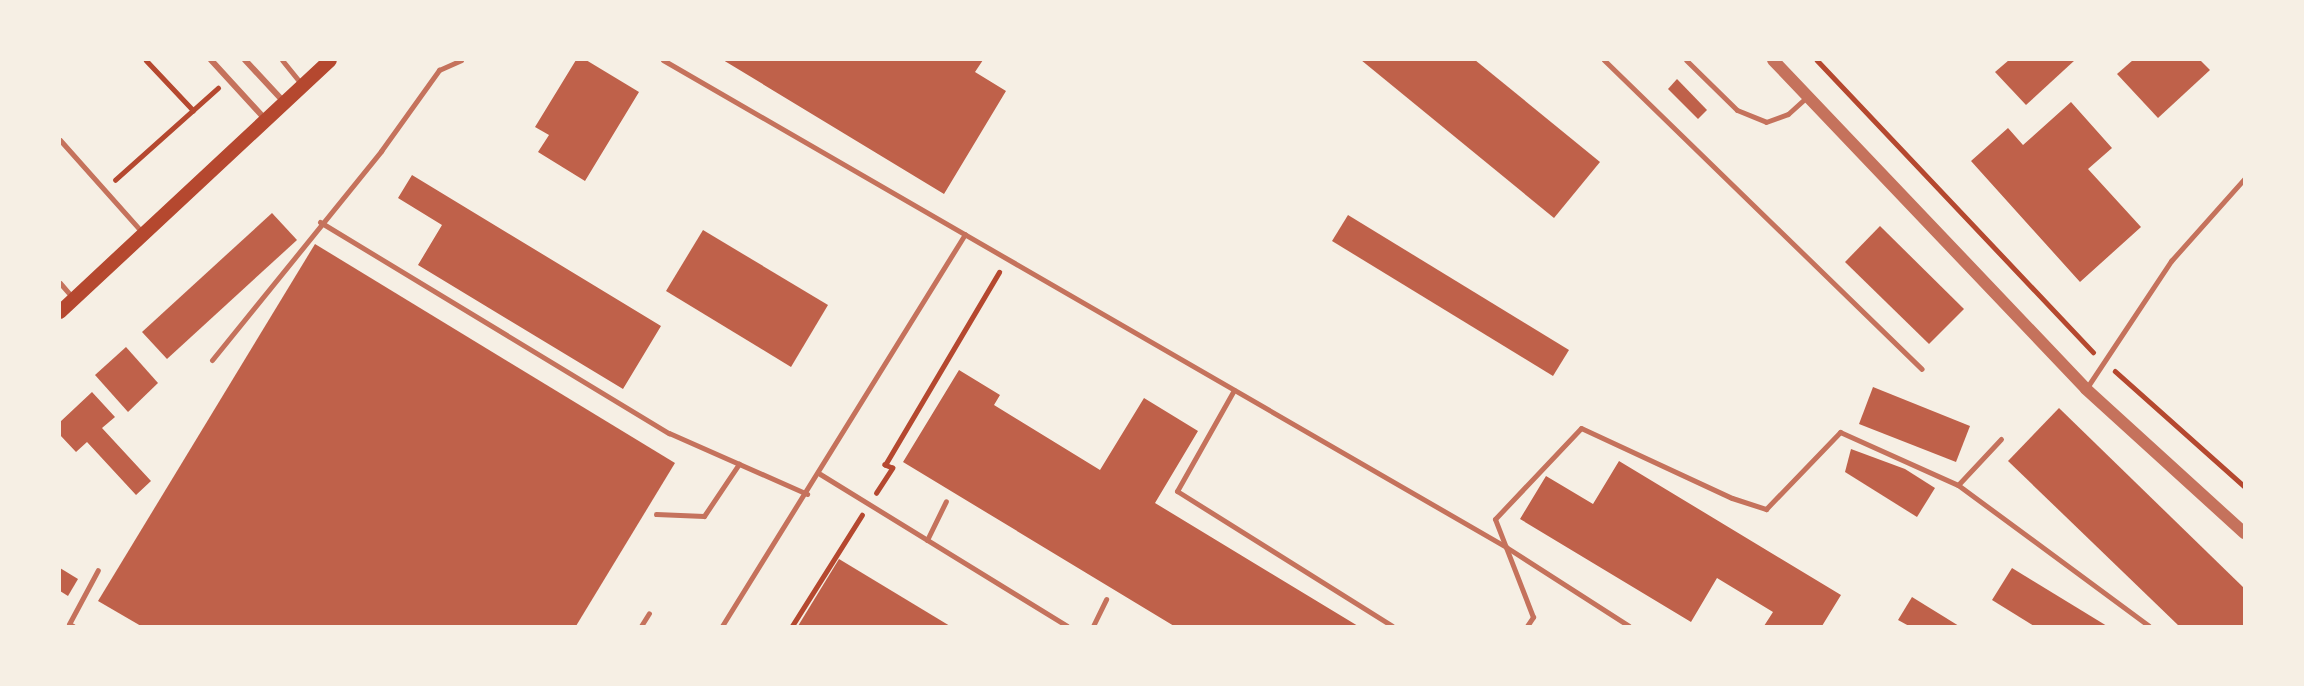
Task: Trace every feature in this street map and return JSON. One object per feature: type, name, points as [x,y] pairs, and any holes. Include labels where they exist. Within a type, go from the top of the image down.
[{"type":"main road","points":[[60,312],[330,60]]},
{"type":"street","points":[[211,60],[265,119]]},
{"type":"street","points":[[245,60],[284,102]]},
{"type":"street","points":[[1773,60],[2086,389],[2245,533]]},
{"type":"lane","points":[[282,60],[302,85]]},
{"type":"lane","points":[[212,360],[320,222],[381,151],[439,71],[461,60]]},
{"type":"lane","points":[[663,60],[1506,547],[1629,626]]},
{"type":"lane","points":[[1604,60],[1922,369]]},
{"type":"lane","points":[[1686,60],[1737,110],[1766,122],[1788,114],[1808,96]]},
{"type":"lane","points":[[60,140],[144,233]]},
{"type":"lane","points":[[2086,389],[2171,261],[2245,179]]},
{"type":"lane","points":[[320,222],[669,433],[807,494]]},
{"type":"lane","points":[[722,626],[820,474],[965,234]]},
{"type":"lane","points":[[60,283],[74,299]]},
{"type":"lane","points":[[1234,390],[1177,491],[1392,626]]},
{"type":"lane","points":[[1527,626],[1533,617],[1495,519],[1581,428],[1732,498],[1766,509],[1840,432],[1958,485],[2149,626]]},
{"type":"lane","points":[[1958,485],[2001,439]]},
{"type":"lane","points":[[656,514],[704,516],[739,464]]},
{"type":"lane","points":[[820,474],[1067,626]]},
{"type":"lane","points":[[927,540],[946,501]]},
{"type":"lane","points":[[73,626],[69,624],[98,570]]},
{"type":"lane","points":[[1093,626],[1106,600]]},
{"type":"lane","points":[[641,626],[649,613]]},
{"type":"path","points":[[146,60],[193,110]]},
{"type":"path","points":[[1817,60],[2069,331],[2245,486]]},
{"type":"path","points":[[104,190],[229,79]]},
{"type":"path","points":[[792,626],[892,468],[885,465],[1007,258]]},
{"type":"building","points":[[576,60],[586,60],[639,92],[585,181],[538,152],[549,135],[535,127]]},
{"type":"building","points":[[723,60],[983,60],[975,72],[1006,91],[944,194]]},
{"type":"building","points":[[1361,60],[1475,60],[1600,162],[1554,218]]},
{"type":"building","points":[[2009,60],[2075,60],[2026,105],[1995,72]]},
{"type":"building","points":[[2133,60],[2200,60],[2210,70],[2158,118],[2117,74]]},
{"type":"building","points":[[1677,79],[1707,110],[1698,119],[1668,89]]},
{"type":"building","points":[[2071,102],[2112,148],[2088,169],[2141,227],[2080,282],[1971,161],[2008,128],[2023,145]]},
{"type":"building","points":[[412,175],[661,326],[623,389],[418,265],[442,225],[398,198]]},
{"type":"building","points":[[272,213],[297,240],[167,359],[142,332]]},
{"type":"building","points":[[1348,215],[1569,350],[1553,376],[1332,241]]},
{"type":"building","points":[[1880,226],[1964,309],[1929,344],[1845,262]]},
{"type":"building","points":[[703,230],[828,305],[791,367],[666,291]]},
{"type":"building","points":[[315,244],[675,463],[576,626],[141,626],[98,601]]},
{"type":"building","points":[[126,347],[158,383],[128,412],[95,375]]},
{"type":"building","points":[[959,370],[1000,395],[994,405],[1100,470],[1144,398],[1198,431],[1155,503],[1358,626],[1174,626],[903,462]]},
{"type":"building","points":[[1873,387],[1970,426],[1956,462],[1859,424]]},
{"type":"building","points":[[92,392],[115,417],[102,428],[151,481],[136,495],[87,442],[76,452],[60,435],[60,422]]},
{"type":"building","points":[[2059,408],[2244,588],[2244,626],[2179,626],[2008,461]]},
{"type":"building","points":[[1851,449],[1905,469],[1935,488],[1917,517],[1845,472]]},
{"type":"building","points":[[1619,461],[1841,595],[1822,626],[1764,626],[1773,612],[1717,578],[1691,622],[1520,519],[1546,476],[1593,504]]},
{"type":"building","points":[[839,559],[950,626],[798,626]]},
{"type":"building","points":[[60,568],[78,579],[68,596],[60,591]]},
{"type":"building","points":[[2012,568],[2107,626],[2034,626],[1992,600]]},
{"type":"building","points":[[1912,597],[1959,626],[1909,626],[1898,620]]}]
